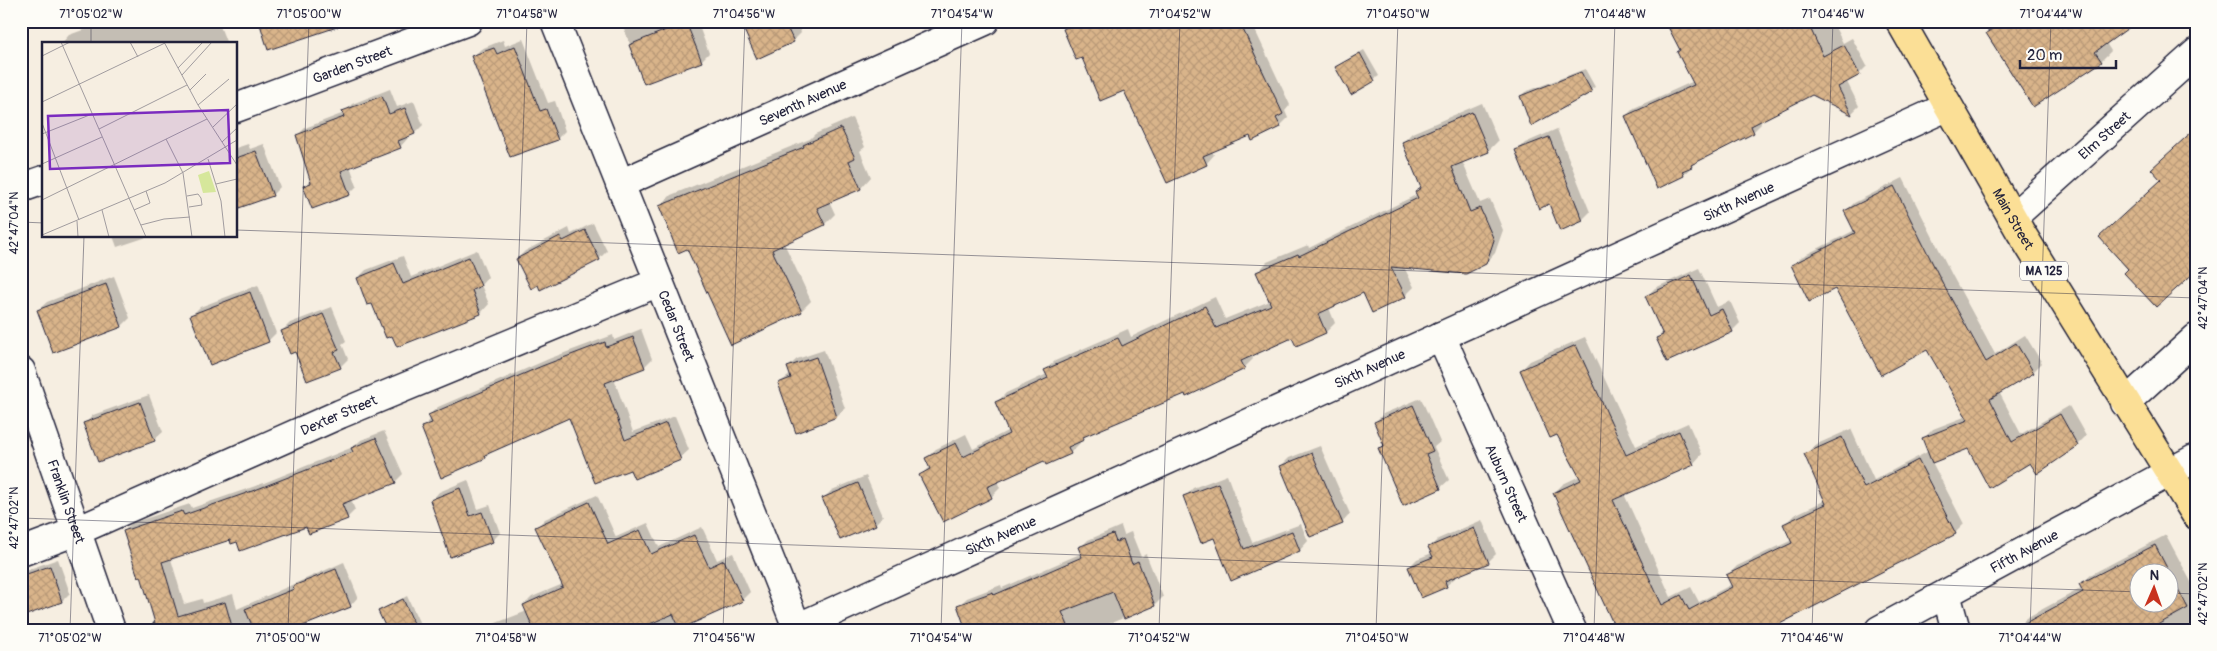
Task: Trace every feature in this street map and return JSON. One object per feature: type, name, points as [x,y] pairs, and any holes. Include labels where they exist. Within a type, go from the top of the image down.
[{"type":"main road","name":"Main Street","points":[[1900,21],[2012,218],[2196,515]]},
{"type":"street","name":"Garden Street","points":[[238,107],[468,21]]},
{"type":"street","name":"Cedar Street","points":[[555,21],[795,629]]},
{"type":"street","name":"Seventh Avenue","points":[[620,184],[985,21]]},
{"type":"street","name":"Elm Street","points":[[2012,218],[2196,54]]},
{"type":"street","name":"Sixth Avenue","points":[[795,629],[1948,107]]},
{"type":"street","points":[[21,188],[42,181]]},
{"type":"street","name":"Dexter Street","points":[[21,552],[77,531],[340,414],[659,282]]},
{"type":"street","name":"Auburn Street","points":[[1441,336],[1572,630]]},
{"type":"street","points":[[2125,402],[2196,338]]},
{"type":"street","name":"Franklin Street","points":[[21,371],[111,630]]},
{"type":"street","name":"Fifth Avenue","points":[[1879,630],[2170,474],[2196,458]]},
{"type":"street","points":[[1946,594],[1956,630]]},
{"type":"building","points":[[259,21],[339,21],[340,26],[268,50]]},
{"type":"building","points":[[740,21],[784,21],[794,42],[757,59]]},
{"type":"building","points":[[1082,21],[1239,21],[1283,114],[1276,118],[1281,127],[1252,141],[1250,136],[1203,156],[1207,165],[1167,183],[1124,91],[1100,101],[1082,58],[1076,60],[1063,29]]},
{"type":"building","points":[[1665,21],[1807,21],[1823,56],[1844,45],[1860,75],[1838,87],[1852,115],[1812,95],[1751,126],[1754,133],[1691,165],[1692,167],[1682,171],[1684,176],[1657,189],[1625,116],[1694,85],[1677,52],[1680,50]]},
{"type":"building","points":[[2004,21],[2138,21],[2095,52],[2102,62],[2033,107],[1986,33]]},
{"type":"building","points":[[686,22],[702,62],[644,84],[629,45]]},
{"type":"building","points":[[515,46],[540,111],[546,109],[558,140],[510,157],[471,56],[494,48],[497,54]]},
{"type":"building","points":[[1360,53],[1375,81],[1351,95],[1335,67]]},
{"type":"building","points":[[1581,72],[1592,92],[1531,126],[1520,96]]},
{"type":"building","points":[[382,96],[389,114],[405,108],[415,134],[398,141],[401,148],[341,171],[350,195],[312,209],[303,186],[311,183],[296,135],[344,117],[342,111]]},
{"type":"building","points":[[1472,112],[1489,152],[1452,167],[1470,212],[1480,208],[1494,240],[1486,264],[1466,274],[1391,267],[1406,297],[1372,313],[1363,293],[1318,314],[1326,333],[1296,346],[1292,338],[1241,361],[1245,369],[1186,397],[1185,394],[1083,437],[1084,440],[1068,447],[1071,454],[1046,465],[1044,461],[987,487],[992,498],[943,522],[919,475],[930,469],[925,458],[956,443],[963,457],[1009,434],[995,402],[1048,378],[1044,370],[1118,338],[1122,346],[1205,306],[1216,328],[1271,305],[1256,272],[1298,254],[1299,256],[1418,198],[1415,192],[1421,188],[1402,142]]},
{"type":"building","points":[[841,128],[855,158],[849,161],[861,189],[817,208],[825,225],[772,250],[802,312],[731,345],[687,249],[678,253],[659,206],[804,147],[803,145]]},
{"type":"building","points":[[2196,128],[2196,271],[2156,307],[2124,273],[2128,269],[2099,237],[2161,180],[2151,169]]},
{"type":"building","points":[[1549,137],[1583,221],[1560,231],[1549,204],[1539,209],[1515,150]]},
{"type":"building","points":[[256,151],[273,196],[238,208],[238,157]]},
{"type":"building","points":[[1894,186],[1943,284],[1986,362],[2016,343],[2034,373],[1990,399],[2012,442],[2060,414],[2078,446],[2037,474],[2030,463],[1989,488],[1968,449],[1932,463],[1922,438],[1968,420],[1927,350],[1881,375],[1835,289],[1809,302],[1791,265],[1855,233],[1844,211]]},
{"type":"building","points":[[585,230],[600,260],[540,290],[538,285],[531,289],[516,259],[560,236],[563,241]]},
{"type":"building","points":[[469,257],[481,286],[472,290],[481,314],[397,347],[392,336],[386,338],[372,304],[367,305],[357,278],[394,263],[403,284]]},
{"type":"building","points":[[1691,275],[1709,315],[1722,309],[1733,332],[1667,362],[1656,338],[1663,335],[1645,296]]},
{"type":"building","points":[[106,284],[122,327],[53,353],[37,310]]},
{"type":"building","points":[[250,292],[269,342],[210,365],[190,315]]},
{"type":"building","points":[[323,314],[339,350],[334,352],[341,368],[307,381],[295,352],[290,354],[281,331]]},
{"type":"building","points":[[633,337],[645,368],[605,383],[625,440],[666,423],[681,460],[634,479],[630,470],[595,483],[569,418],[485,455],[486,458],[441,478],[421,427],[432,423],[428,415],[542,366],[605,342],[606,347]]},
{"type":"building","points":[[1576,345],[1626,455],[1679,431],[1694,465],[1613,500],[1662,605],[1681,595],[1689,610],[1732,587],[1726,575],[1792,543],[1783,524],[1826,504],[1804,454],[1842,437],[1864,488],[1918,460],[1956,534],[1768,630],[1616,630],[1553,493],[1581,480],[1557,435],[1550,438],[1520,370]]},
{"type":"building","points":[[816,357],[837,417],[796,433],[778,383],[791,378],[787,367]]},
{"type":"building","points":[[140,402],[155,441],[98,462],[83,423]]},
{"type":"building","points":[[1413,405],[1433,451],[1426,454],[1441,489],[1403,506],[1378,448],[1384,446],[1374,422]]},
{"type":"building","points":[[376,438],[396,483],[342,504],[348,519],[309,534],[306,527],[240,551],[237,542],[231,544],[230,540],[162,562],[178,616],[225,602],[233,630],[154,630],[153,623],[155,623],[141,576],[138,577],[123,531],[182,511],[184,515],[255,490],[353,452],[351,448]]},
{"type":"building","points":[[1312,453],[1343,524],[1310,537],[1280,466]]},
{"type":"building","points":[[858,483],[876,525],[840,540],[822,498]]},
{"type":"building","points":[[1218,483],[1244,549],[1292,531],[1300,551],[1231,581],[1214,538],[1201,543],[1183,496]]},
{"type":"building","points":[[460,488],[470,516],[482,512],[493,542],[450,557],[430,500]]},
{"type":"building","points":[[589,502],[608,544],[640,530],[651,554],[694,535],[709,567],[724,560],[743,601],[680,629],[673,614],[636,630],[534,630],[523,605],[563,587],[535,527]]},
{"type":"building","points":[[1474,528],[1489,563],[1445,581],[1447,587],[1421,598],[1408,567],[1433,557],[1428,547]]},
{"type":"building","points":[[1113,534],[1116,542],[1123,539],[1132,564],[1138,561],[1155,606],[1124,619],[1113,592],[1062,612],[1070,630],[966,630],[957,605],[993,592],[994,595],[1082,557],[1078,547]]},
{"type":"building","points":[[2155,545],[2165,564],[2130,564],[2130,614],[2177,614],[2148,630],[2012,630],[2083,592],[2079,584]]},
{"type":"building","points":[[50,566],[62,602],[21,617],[21,576]]},
{"type":"building","points":[[336,569],[351,607],[293,630],[254,630],[245,609],[294,589],[293,586]]},
{"type":"building","points":[[2180,593],[2188,608],[2180,612]]},
{"type":"building","points":[[403,599],[417,630],[387,630],[378,611]]}]
